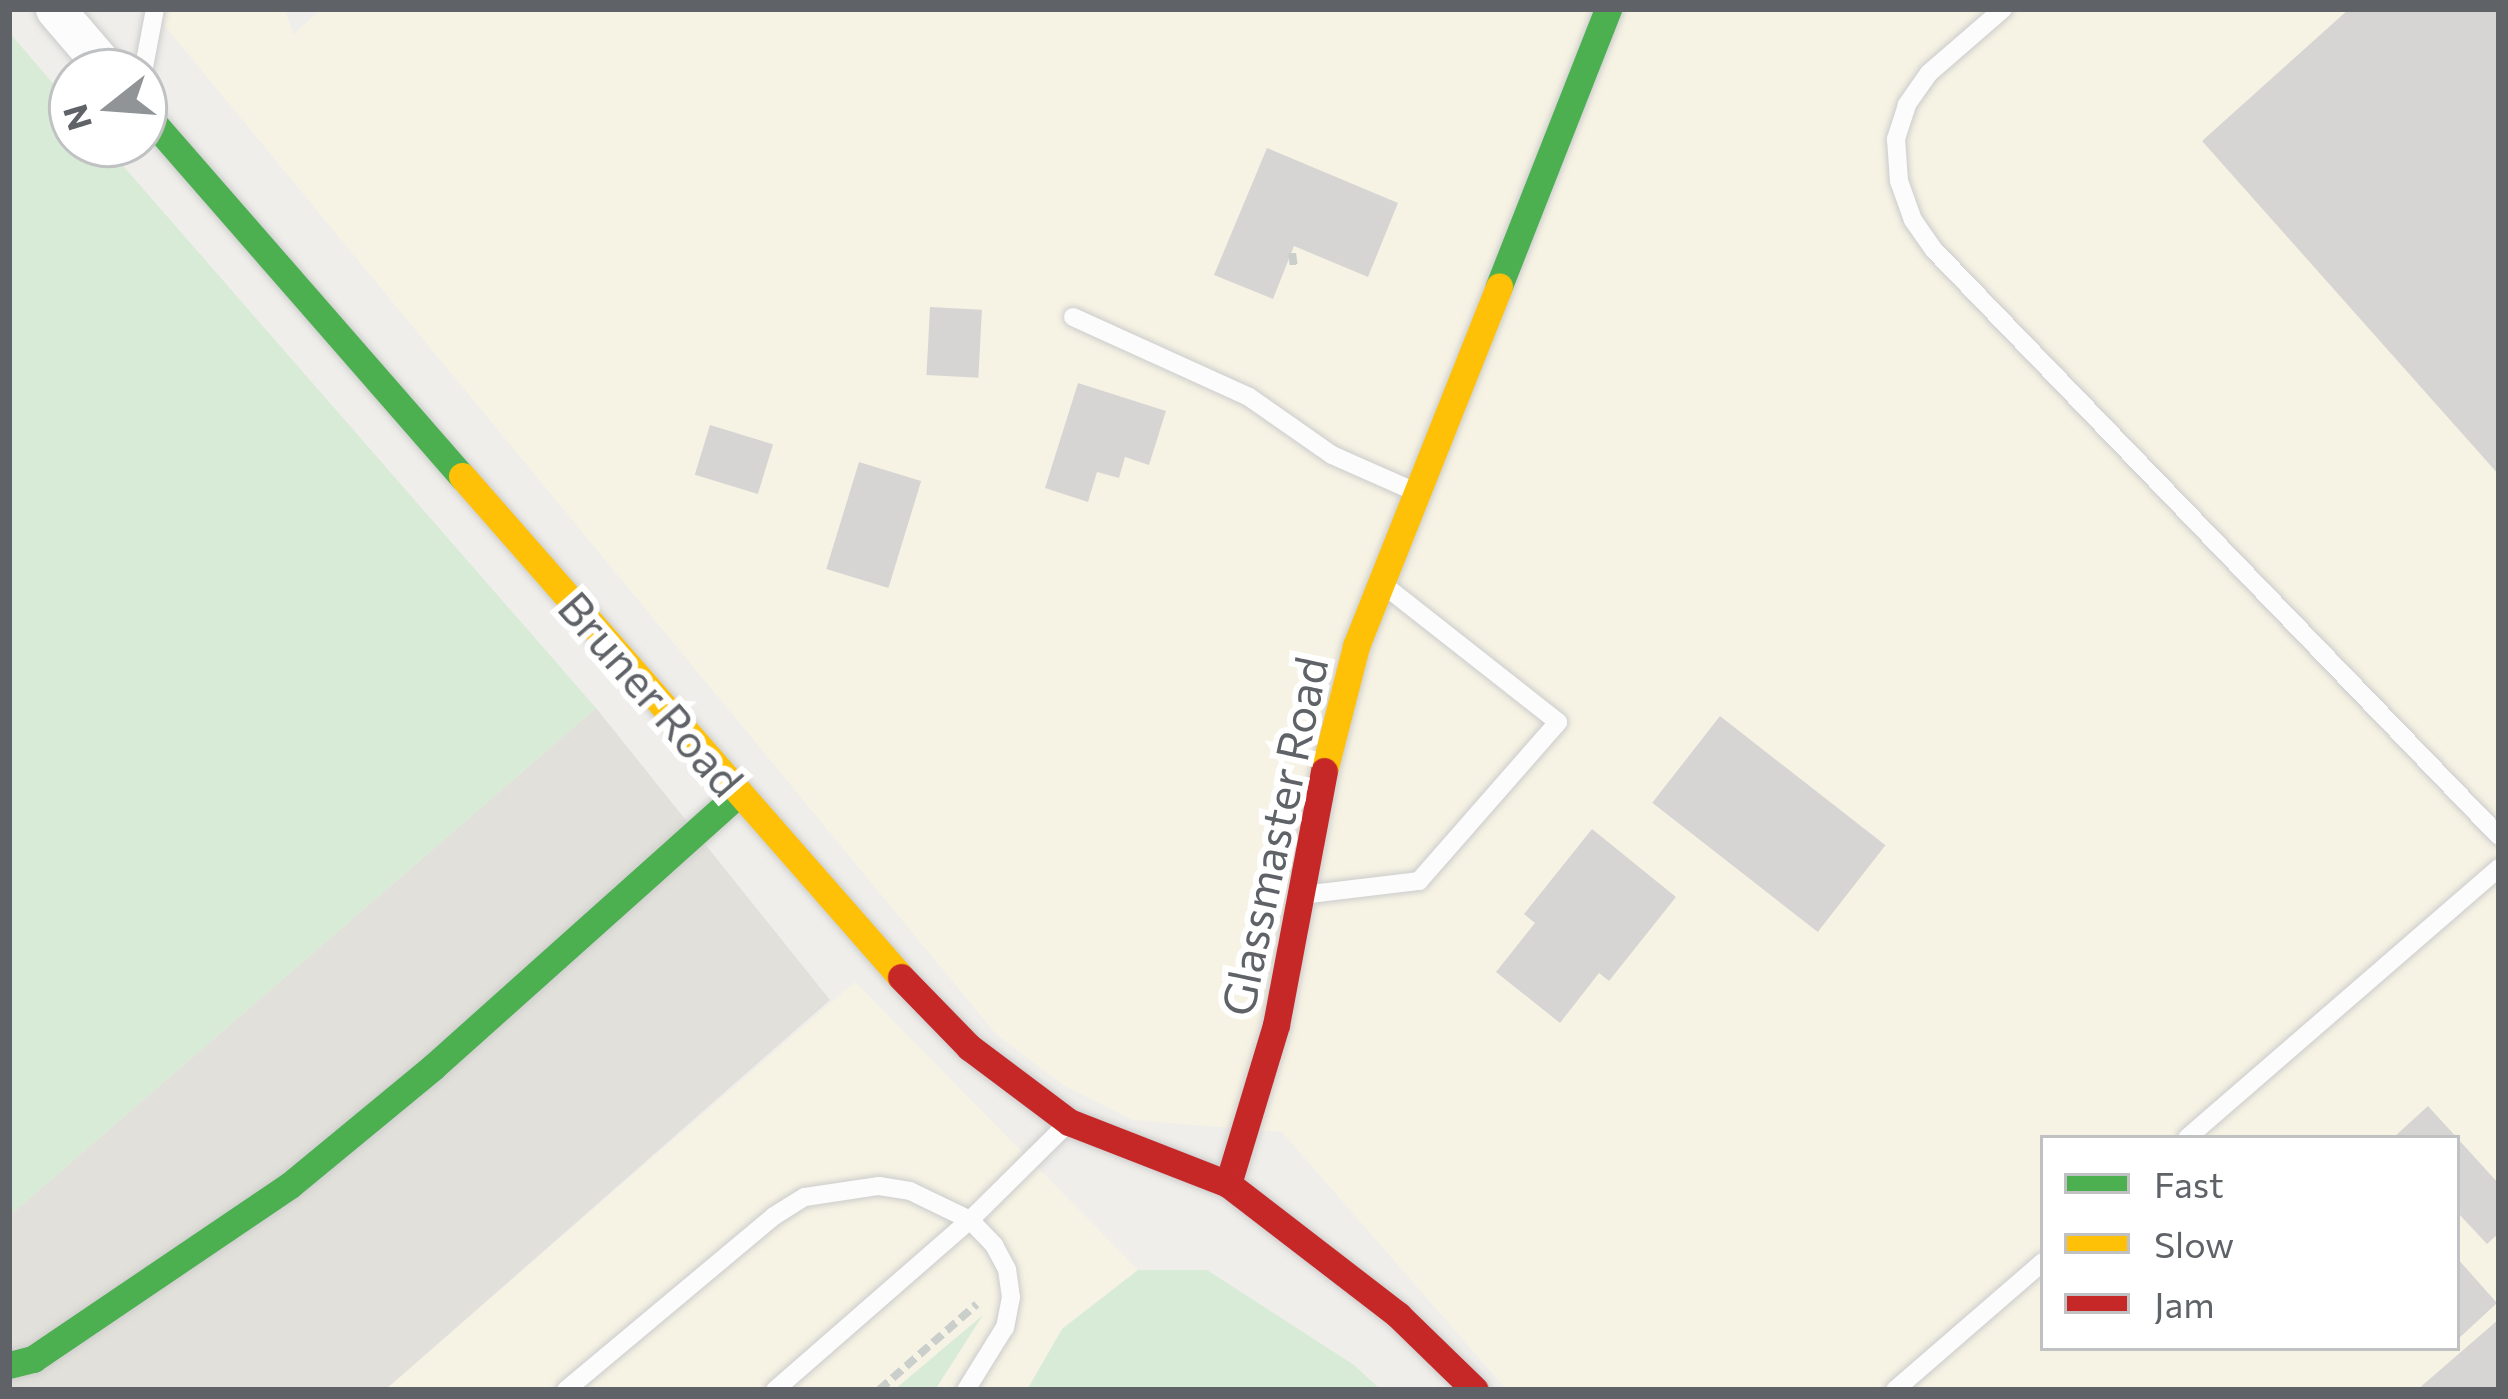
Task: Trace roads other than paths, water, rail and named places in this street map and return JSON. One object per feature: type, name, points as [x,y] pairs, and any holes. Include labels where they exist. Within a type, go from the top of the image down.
[{"type":"street","points":[[55,9],[88,48]]},
{"type":"street","name":"Glassmaster Road","points":[[1228,1184],[1261,1087],[1305,895],[1314,812],[1339,701],[1415,492],[1609,9]]},
{"type":"street","name":"Bruner Road","points":[[168,139],[739,793],[969,1047],[1069,1122],[1228,1184]]},
{"type":"street","points":[[17,1371],[320,1161],[550,965],[739,793]]},
{"type":"street","points":[[1228,1184],[1352,1276],[1475,1390]]},
{"type":"lane","points":[[148,48],[155,9]]},
{"type":"lane","points":[[2003,9],[1929,73],[1907,105],[1896,140],[1898,182],[1912,220],[1934,250],[2499,836]]},
{"type":"lane","points":[[1073,316],[1249,397],[1332,455],[1415,492]]},
{"type":"lane","points":[[1305,895],[1419,881],[1558,722],[1380,582]]},
{"type":"lane","points":[[2190,1135],[2499,868]]},
{"type":"lane","points":[[775,1390],[970,1220],[1069,1122]]},
{"type":"lane","points":[[566,1390],[774,1216],[805,1197],[879,1186],[910,1191],[970,1220],[994,1245],[1009,1276],[1004,1327],[966,1390]]},
{"type":"lane","points":[[1895,1390],[2040,1265]]}]
